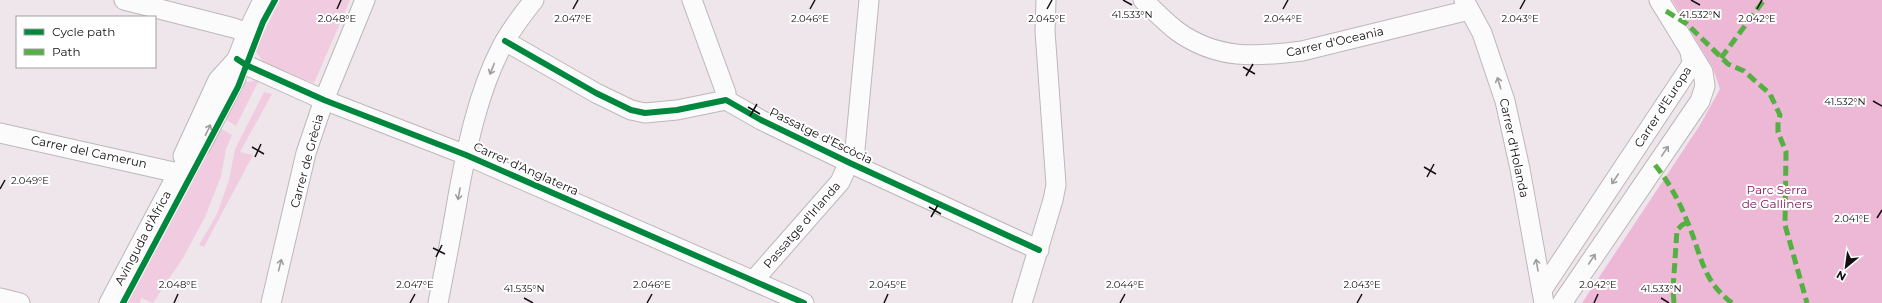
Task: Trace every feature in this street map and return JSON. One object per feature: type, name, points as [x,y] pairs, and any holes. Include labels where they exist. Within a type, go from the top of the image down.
[{"type":"street","points":[[124,0],[234,28],[247,33]]},
{"type":"street","name":"Avinguda d'Àfrica","points":[[109,303],[178,173],[184,151],[218,80],[238,59],[247,33],[263,0]]},
{"type":"street","name":"Carrer de Grècia","points":[[271,303],[306,153],[324,100],[365,0]]},
{"type":"street","points":[[438,303],[466,155],[491,70],[506,40],[534,0]]},
{"type":"street","points":[[506,40],[596,93],[631,110],[645,112],[677,110],[726,100],[726,93],[692,0]]},
{"type":"street","name":"Passatge d'Irlanda","points":[[753,282],[840,182],[850,163],[855,149],[869,0]]},
{"type":"street","points":[[1022,303],[1039,250],[1056,185],[1045,31],[1046,0]]},
{"type":"street","name":"Carrer d'Oceania","points":[[1143,0],[1178,31],[1192,40],[1227,54],[1243,56],[1302,51],[1467,5]]},
{"type":"street","points":[[1659,0],[1690,51]]},
{"type":"street","name":"Carrer d'Holanda","points":[[1467,5],[1482,33],[1497,75],[1511,124],[1543,296]]},
{"type":"street","name":"Carrer d'Europa","points":[[1543,296],[1692,64],[1690,51]]},
{"type":"street","name":"Carrer d'Europa","points":[[1562,303],[1700,101],[1704,86],[1703,72],[1690,51]]},
{"type":"street","name":"Carrer d'Anglaterra","points":[[238,59],[246,65],[324,100],[466,155],[753,282],[804,303]]},
{"type":"street","name":"Passatge d'Escòcia","points":[[726,100],[762,120],[850,163],[1039,250]]},
{"type":"street","name":"Carrer del Camerun","points":[[0,133],[178,173]]},
{"type":"shaded area","points":[[280,0],[350,0],[314,83],[264,63],[255,50]]},
{"type":"shaded area","points":[[259,80],[236,126],[225,119],[245,82]]},
{"type":"shaded area","points":[[264,92],[272,94],[240,152],[253,155],[204,247],[199,245],[217,214],[229,180],[235,149]]},
{"type":"shaded area","points":[[220,128],[232,135],[226,149],[221,176],[205,217],[183,258],[153,303],[141,298],[140,303],[125,303],[186,185]]},
{"type":"green space","name":"Parc Serra de Galliners","points":[[1672,0],[1882,0],[1882,303],[1582,303],[1700,125],[1720,89],[1713,68]]},
{"type":"marked path","points":[[1721,58],[1764,0]]},
{"type":"marked path","points":[[1666,11],[1687,24],[1728,64],[1744,71],[1770,94],[1780,115],[1778,132],[1786,152],[1785,225],[1807,303]]},
{"type":"marked path","points":[[1655,165],[1681,206],[1708,275],[1714,285],[1732,303]]},
{"type":"marked path","points":[[1674,303],[1673,289],[1677,230],[1688,222]]},
{"type":"cycle path","points":[[123,303],[238,87],[263,22],[275,0]]},
{"type":"cycle path","points":[[505,41],[596,93],[631,110],[645,113],[677,110],[726,100],[761,120],[850,163],[1039,250]]},
{"type":"cycle path","points":[[237,59],[246,65],[324,100],[466,155],[804,303]]}]
